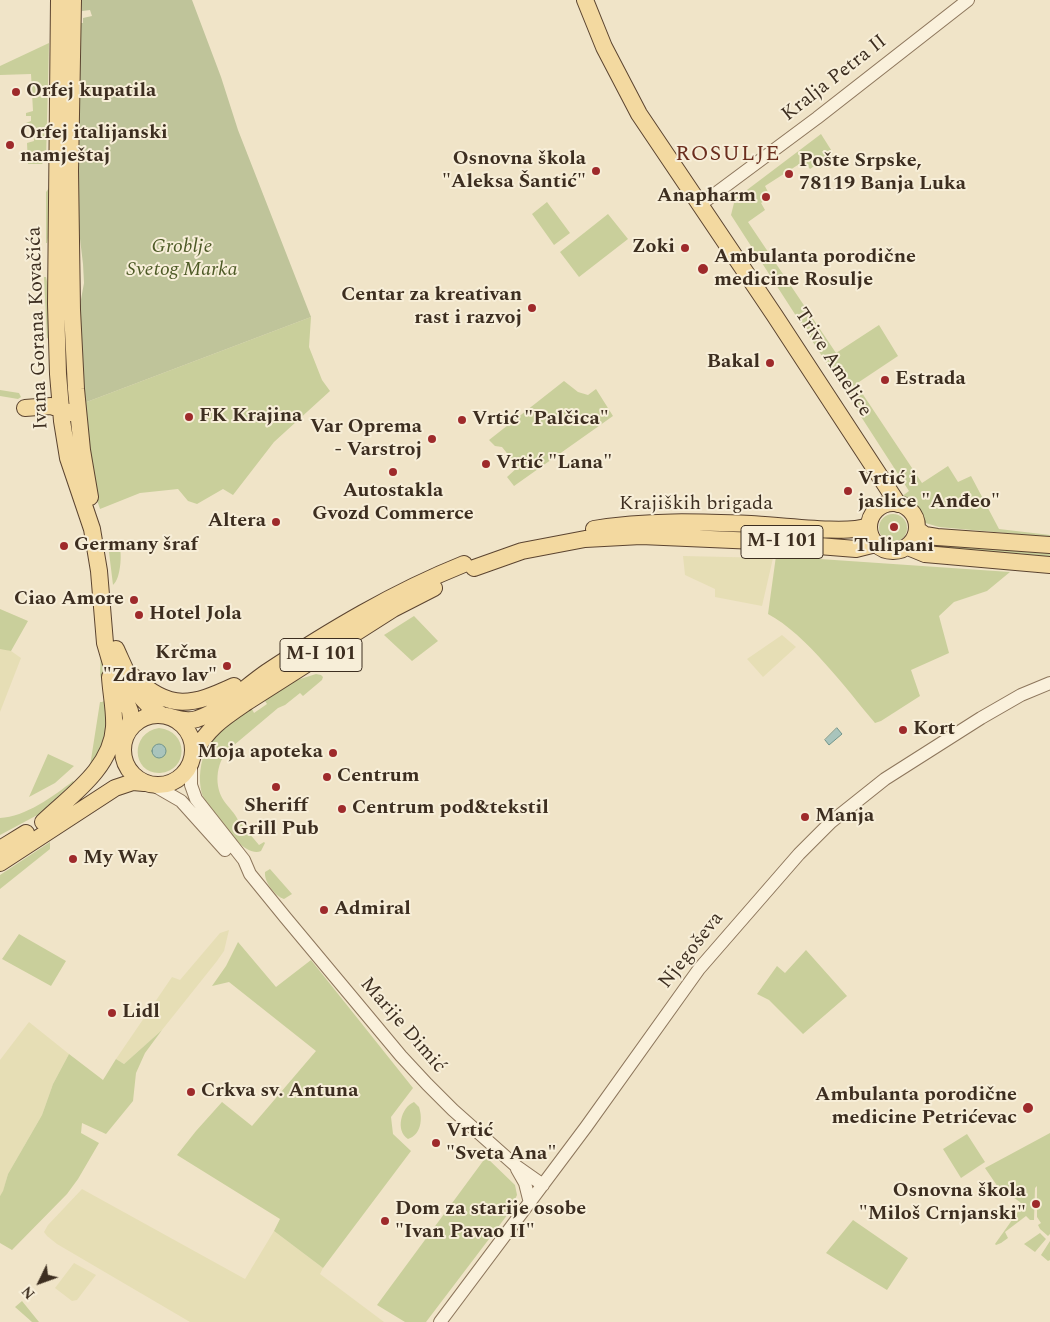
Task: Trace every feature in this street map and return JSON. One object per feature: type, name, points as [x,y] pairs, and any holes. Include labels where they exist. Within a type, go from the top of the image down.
[{"type":"main road","name":"Ivana Gorana Kovačića","points":[[60,0],[56,278],[58,374],[68,458],[92,529],[99,571],[105,643],[112,667],[130,711],[131,719],[124,743]]},
{"type":"main road","name":"Ivana Gorana Kovačića","points":[[73,0],[70,171],[72,310],[78,416],[89,494],[106,564],[112,637],[123,665],[143,700],[153,710],[165,716]]},
{"type":"main road","name":"Trive Amelice","points":[[585,0],[604,46],[635,106],[898,504]]},
{"type":"main road","points":[[58,374],[45,397],[25,408],[50,419],[62,415],[78,416]]},
{"type":"main road","name":"Trive Amelice","points":[[875,467],[879,483],[878,508]]},
{"type":"main road","points":[[876,544],[869,533],[870,518],[878,508],[887,503],[898,504],[909,509],[917,522],[918,530],[913,542],[908,547]]},
{"type":"main road","name":"Krajiških brigada","points":[[192,758],[206,733],[225,717],[394,609],[492,553],[533,540],[608,526],[634,524],[696,522],[840,530],[868,526]]},
{"type":"main road","points":[[918,530],[925,535],[937,537],[1050,545]]},
{"type":"main road","name":"Krajiških brigada","points":[[165,716],[184,720],[198,718],[215,710],[266,673],[408,588],[469,566],[522,551],[594,538],[641,536],[756,540],[856,549],[876,544],[881,549],[895,552],[908,547],[925,554],[1050,565]]},
{"type":"main road","points":[[44,822],[92,774],[104,759],[113,737],[114,716],[105,643]]},
{"type":"main road","points":[[123,665],[135,678],[154,693],[164,698],[181,702],[213,696],[266,673]]},
{"type":"main road","points":[[165,716],[176,720],[190,735],[193,744],[192,758]]},
{"type":"main road","name":"M-I 101","points":[[0,849],[113,776],[121,766],[124,743],[132,727],[143,718],[165,716]]},
{"type":"main road","points":[[124,743],[123,757],[128,770],[138,780],[150,784]]},
{"type":"main road","name":"M-I 101","points":[[0,863],[114,788],[133,782],[150,784],[170,783],[177,780],[183,775],[192,758]]},
{"type":"street","name":"Kralja Petra II","points":[[700,205],[817,118],[968,0]]},
{"type":"street","name":"Njegoševa","points":[[440,1322],[530,1203],[699,969],[781,874],[831,822],[875,785],[1014,699],[1050,683]]},
{"type":"street","name":"Marije Dimić","points":[[192,758],[191,785],[196,798],[244,860],[250,874]]},
{"type":"street","name":"Marije Dimić","points":[[150,784],[182,801],[240,867],[250,874],[401,1056],[452,1110],[516,1166],[543,1185]]},
{"type":"street","points":[[516,1166],[525,1183],[530,1203]]},
{"type":"shaded area","points":[[683,556],[773,558],[762,606],[715,597],[715,589],[685,575]]},
{"type":"shaded area","points":[[782,635],[796,647],[763,677],[747,659]]},
{"type":"shaded area","points":[[0,648],[11,651],[21,658],[0,712]]},
{"type":"shaded area","points":[[229,930],[224,951],[162,1030],[124,1064],[116,1059],[172,977],[180,980],[220,933]]},
{"type":"shaded area","points":[[29,1022],[69,1054],[53,1084],[42,1115],[8,1174],[0,1196],[0,1060]]},
{"type":"shaded area","points":[[82,1189],[245,1279],[274,1231],[323,1268],[320,1274],[384,1322],[190,1322],[57,1244],[47,1236],[44,1232],[48,1225]]},
{"type":"shaded area","points":[[74,1263],[96,1275],[77,1300],[72,1301],[55,1288]]},
{"type":"green space","name":"Groblje Svetog Marka","points":[[81,0],[192,0],[221,77],[238,130],[311,317],[84,403],[80,305],[84,283],[78,222],[78,110],[81,23],[83,23],[83,18],[92,16],[90,10],[82,11]]},
{"type":"green space","points":[[49,43],[46,159],[42,164],[28,164],[27,143],[34,141],[33,126],[26,123],[31,121],[31,116],[26,116],[26,113],[33,111],[31,74],[0,75],[0,66]]},
{"type":"green space","points":[[821,134],[833,153],[810,169],[804,161],[765,186],[768,192],[761,196],[764,201],[761,203],[765,210],[748,222],[836,353],[879,325],[898,356],[856,384],[922,483],[948,466],[958,482],[971,476],[999,529],[1050,535],[1050,537],[939,527],[922,522],[914,508],[901,497],[909,491],[731,215],[735,199]]},
{"type":"green space","points":[[52,184],[51,223],[46,243],[46,192]]},
{"type":"green space","points":[[547,202],[570,233],[554,245],[532,214]]},
{"type":"green space","points":[[608,214],[628,239],[579,277],[560,252]]},
{"type":"green space","points":[[44,277],[46,277],[50,294],[49,339],[47,338]]},
{"type":"green space","points":[[311,317],[309,347],[322,380],[330,391],[274,442],[233,495],[223,489],[197,504],[188,501],[178,489],[140,493],[100,509],[95,494],[84,403]]},
{"type":"green space","points":[[564,381],[578,392],[588,395],[596,389],[613,416],[514,486],[507,477],[518,467],[502,447],[495,446],[489,440]]},
{"type":"green space","points":[[0,390],[19,393],[21,397],[18,399],[0,396]]},
{"type":"green space","points":[[893,514],[903,518],[907,528],[903,538],[893,542],[883,538],[879,528],[883,518]]},
{"type":"green space","points":[[112,541],[118,542],[121,558],[118,577],[113,585],[108,544]]},
{"type":"green space","points":[[939,542],[1050,551],[1050,558],[937,549]]},
{"type":"green space","points":[[776,556],[1010,572],[987,591],[954,602],[939,616],[949,653],[911,670],[920,696],[875,723],[839,679],[811,649],[797,635],[768,614]]},
{"type":"green space","points":[[0,609],[28,621],[11,651],[0,649]]},
{"type":"green space","points":[[414,616],[438,641],[412,661],[384,635]]},
{"type":"green space","points":[[101,651],[108,695],[108,737],[87,774],[85,771],[90,766],[100,702],[106,700],[106,693],[100,675]]},
{"type":"green space","points":[[316,674],[323,677],[322,680],[303,696],[300,693],[278,708],[227,751],[220,763],[218,782],[224,801],[259,845],[265,843],[261,851],[250,851],[231,835],[202,794],[200,777],[201,765],[207,748],[205,745],[239,716],[252,709],[254,713],[267,704],[265,701],[281,685]]},
{"type":"green space","points":[[159,728],[169,731],[176,736],[180,743],[182,751],[180,759],[170,771],[151,772],[139,761],[139,745],[149,731]],"holes":[[[158,744],[163,745],[166,751],[160,758],[153,755],[154,746]]]},
{"type":"green space","points":[[48,754],[74,766],[55,783],[29,797]]},
{"type":"green space","points":[[73,781],[76,784],[43,812],[0,835],[0,818],[10,817],[29,810]]},
{"type":"green space","points":[[50,842],[50,849],[0,889],[0,875]]},
{"type":"green space","points":[[270,869],[292,894],[284,899],[274,892],[265,876],[265,872]]},
{"type":"green space","points":[[19,934],[66,961],[51,986],[2,959]]},
{"type":"green space","points":[[238,942],[276,987],[311,960],[413,1088],[391,1117],[393,1134],[411,1151],[323,1268],[274,1231],[280,1219],[177,1155],[222,1102],[252,1126],[316,1051],[229,982],[212,986],[226,966]]},
{"type":"green space","points":[[806,950],[847,996],[803,1034],[769,1000],[757,994],[777,966],[785,973]]},
{"type":"green space","points":[[162,1030],[145,1053],[136,1073],[133,1101],[106,1134],[82,1123],[81,1133],[99,1143],[67,1194],[12,1250],[0,1243],[0,1196],[8,1174],[42,1115],[53,1084],[69,1054],[103,1080],[116,1059],[124,1064]]},
{"type":"green space","points":[[414,1102],[419,1107],[421,1121],[416,1134],[408,1139],[402,1131],[401,1119],[409,1105]]},
{"type":"green space","name":"Osnovna škola \"Miloš Crnjanski\"","points":[[1050,1133],[1050,1234],[1048,1236],[1038,1225],[1041,1223],[1037,1217],[1037,1186],[1035,1188],[1034,1220],[1030,1220],[1026,1216],[1005,1232],[1008,1238],[996,1245],[1022,1206],[1020,1202],[998,1187],[985,1168]]},
{"type":"green space","points":[[967,1134],[985,1162],[961,1178],[943,1149]]},
{"type":"green space","points":[[486,1157],[515,1185],[517,1195],[508,1214],[426,1322],[405,1322],[377,1305]]},
{"type":"green space","points":[[853,1220],[908,1258],[887,1290],[826,1253]]},
{"type":"green space","points":[[1040,1233],[1046,1239],[1035,1252],[1024,1244]]},
{"type":"green space","points":[[1050,1241],[1050,1260],[1048,1261],[1041,1255]]},
{"type":"green space","points":[[22,1301],[39,1322],[32,1322],[15,1307]]},
{"type":"water","points":[[837,728],[842,734],[829,745],[825,740]]},
{"type":"water","points":[[156,744],[162,744],[166,751],[162,758],[156,758],[152,754],[152,748]]},
{"type":"place","name":"Orfej kupatila","points":[[16,92]]},
{"type":"place","name":"Orfej italijanski namještaj","points":[[10,145]]},
{"type":"place","name":"Osnovna škola \"Aleksa Šantić\"","points":[[596,171]]},
{"type":"place","name":"Pošte Srpske, 78119 Banja Luka","points":[[789,174]]},
{"type":"place","name":"Anapharm","points":[[766,197]]},
{"type":"place","name":"Zoki","points":[[685,248]]},
{"type":"place","name":"Ambulanta porodične medicine Rosulje","points":[[703,269]]},
{"type":"place","name":"Centar za kreativan rast i razvoj","points":[[532,308]]},
{"type":"place","name":"Bakal","points":[[770,363]]},
{"type":"place","name":"Estrada","points":[[885,380]]},
{"type":"place","name":"FK Krajina","points":[[189,417]]},
{"type":"place","name":"Vrtić \"Palčica\"","points":[[462,420]]},
{"type":"place","name":"Var Oprema - Varstroj","points":[[432,439]]},
{"type":"place","name":"Vrtić \"Lana\"","points":[[486,464]]},
{"type":"place","name":"Autostakla Gvozd Commerce","points":[[393,472]]},
{"type":"place","name":"Vrtić i jaslice \"Anđeo\"","points":[[848,491]]},
{"type":"place","name":"Altera","points":[[276,522]]},
{"type":"place","name":"Tulipani","points":[[894,527]]},
{"type":"place","name":"Germany šraf","points":[[64,546]]},
{"type":"place","name":"Ciao Amore","points":[[134,600]]},
{"type":"place","name":"Hotel Jola","points":[[139,615]]},
{"type":"place","name":"Krčma \"Zdravo lav\"","points":[[227,666]]},
{"type":"place","name":"Kort","points":[[903,730]]},
{"type":"place","name":"Moja apoteka","points":[[333,753]]},
{"type":"place","name":"Centrum","points":[[327,777]]},
{"type":"place","name":"Sheriff Grill Pub","points":[[276,787]]},
{"type":"place","name":"Centrum pod&tekstil","points":[[342,809]]},
{"type":"place","name":"Manja","points":[[805,817]]},
{"type":"place","name":"My Way","points":[[73,859]]},
{"type":"place","name":"Admiral","points":[[324,910]]},
{"type":"place","name":"Lidl","points":[[112,1013]]},
{"type":"place","name":"Crkva sv. Antuna","points":[[191,1092]]},
{"type":"place","name":"Ambulanta porodične medicine Petrićevac","points":[[1028,1108]]},
{"type":"place","name":"Vrtić \"Sveta Ana\"","points":[[436,1143]]},
{"type":"place","name":"Osnovna škola \"Miloš Crnjanski\"","points":[[1036,1204]]},
{"type":"place","name":"Dom za starije osobe \"Ivan Pavao II\"","points":[[385,1221]]},
{"type":"district","name":"ROSULJE","points":[[728,156]]}]
